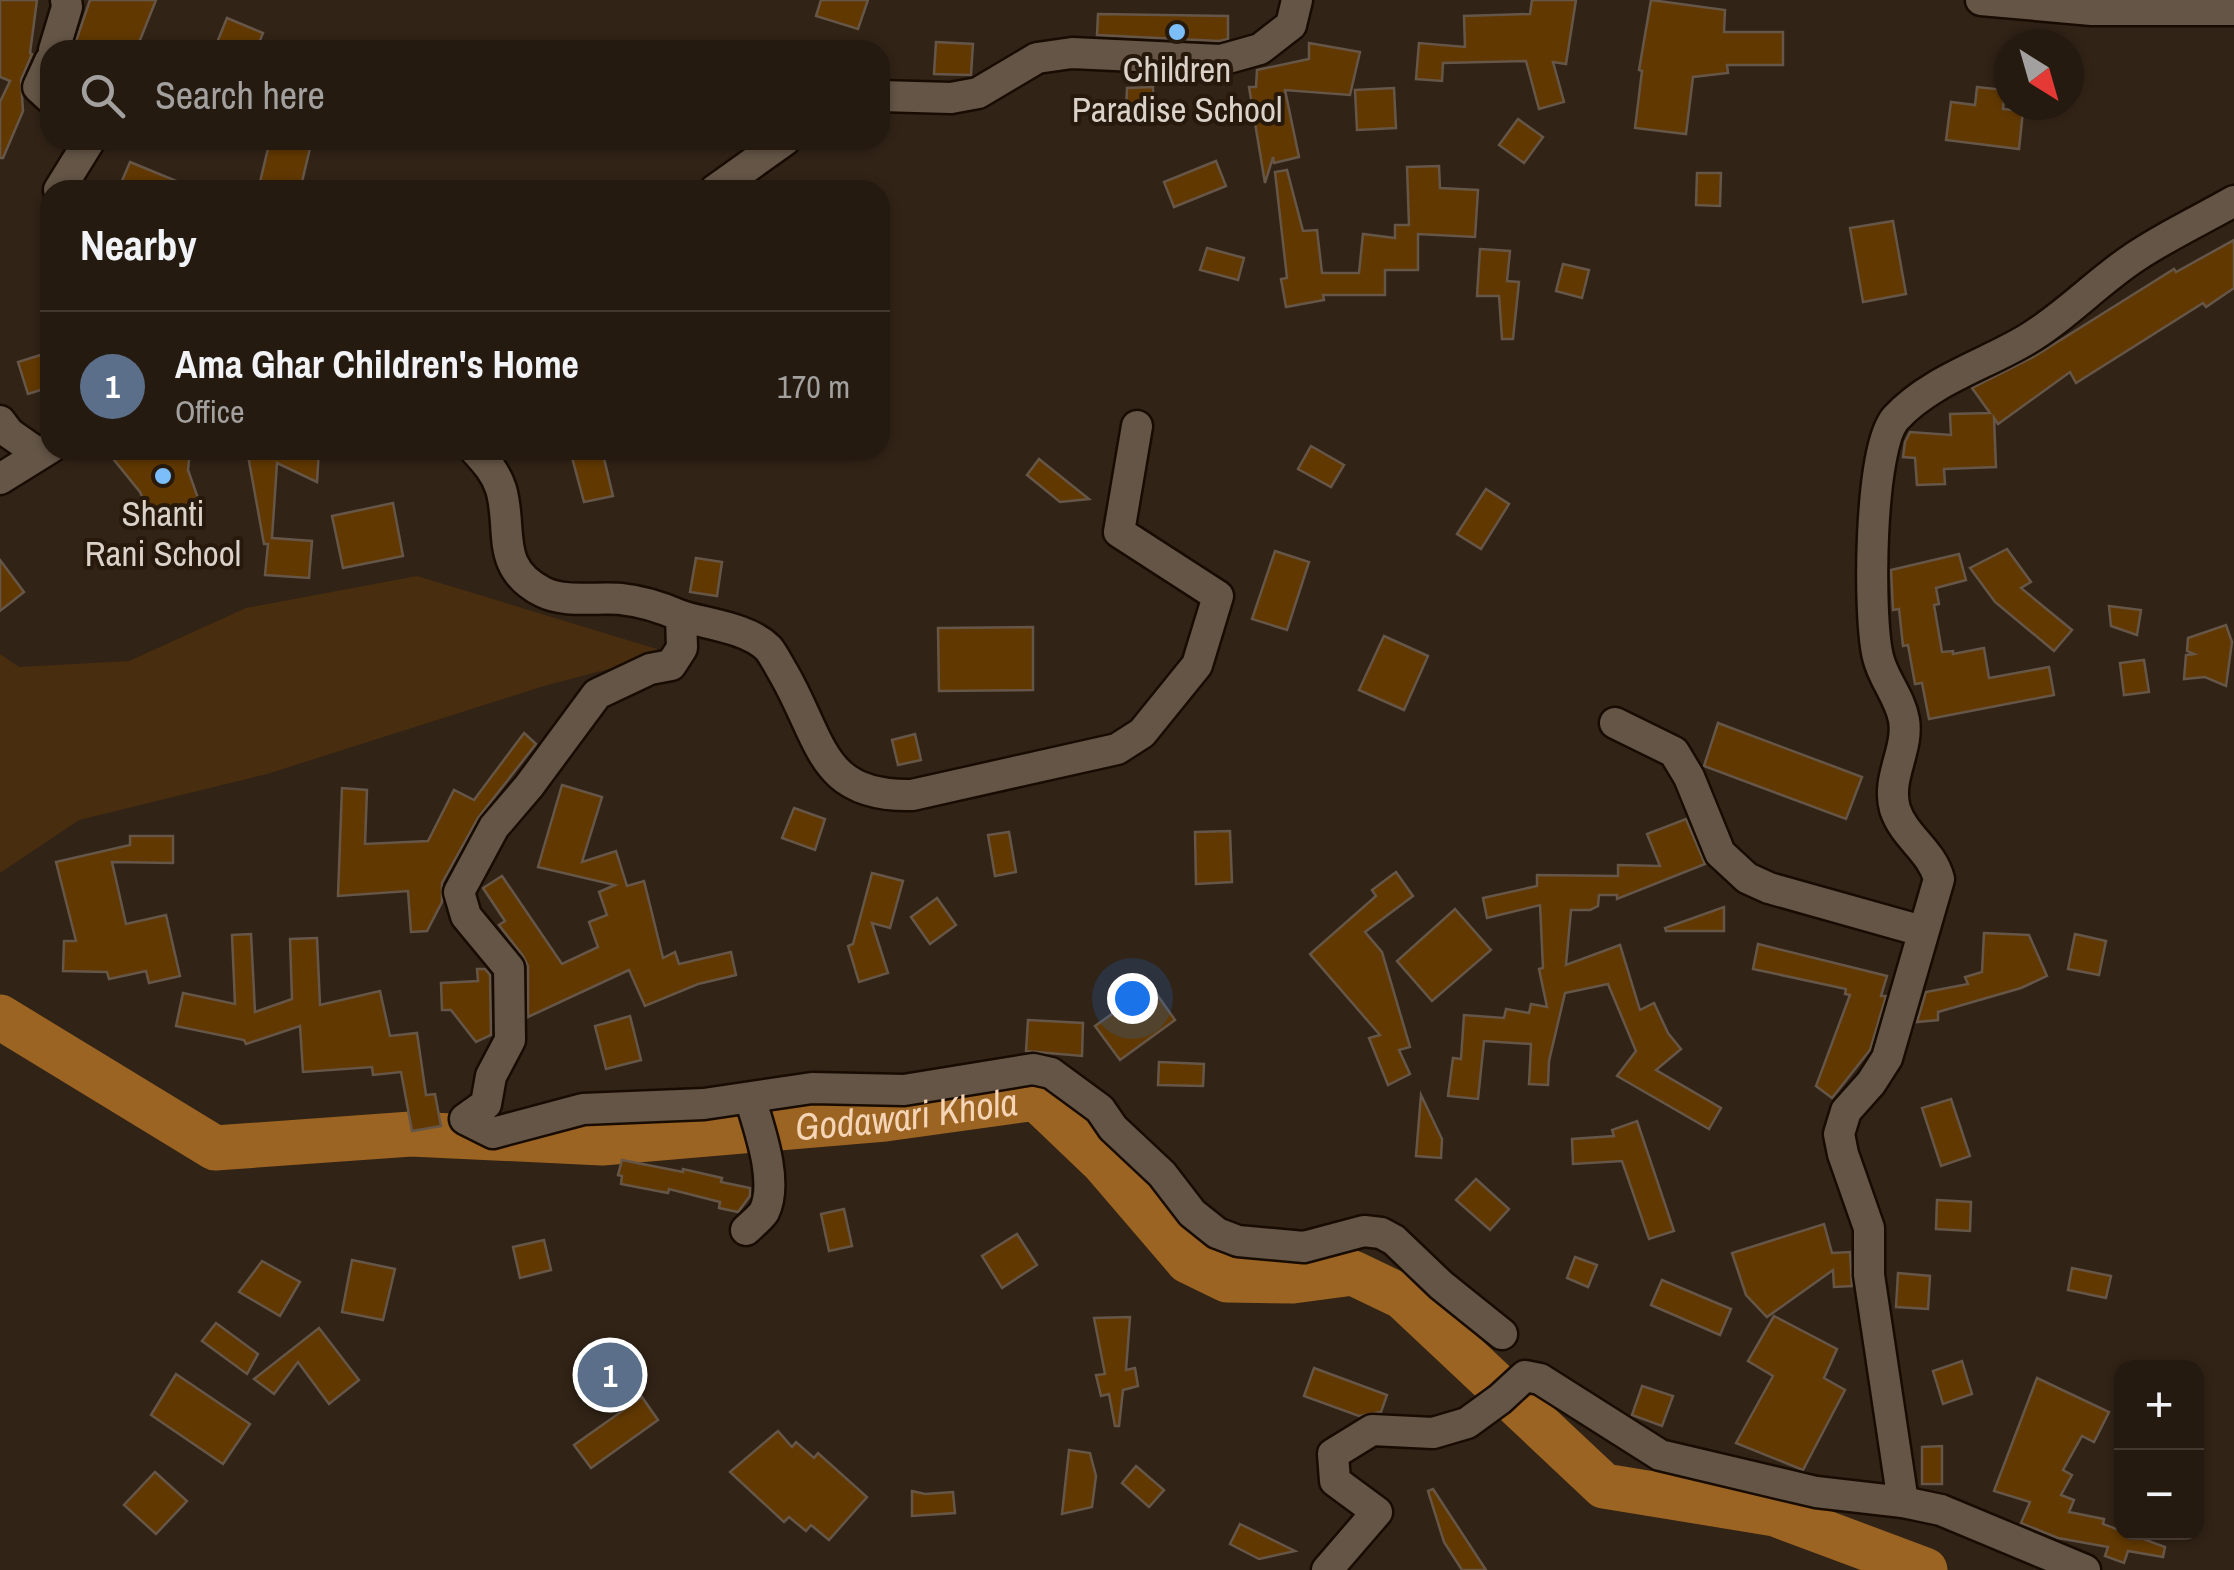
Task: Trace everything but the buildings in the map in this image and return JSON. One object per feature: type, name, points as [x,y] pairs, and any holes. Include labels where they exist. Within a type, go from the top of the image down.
[{"type":"street","points":[[57,40],[66,0]]},
{"type":"street","points":[[890,96],[951,98],[978,93],[1037,58],[1072,53],[1222,60],[1260,49],[1290,24],[1297,0]]},
{"type":"street","points":[[1981,0],[2092,10],[2234,10]]},
{"type":"street","points":[[65,180],[84,150]]},
{"type":"street","points":[[730,180],[771,150]]},
{"type":"street","points":[[1903,1502],[1869,1275],[1869,1228],[1839,1134],[1846,1111],[1872,1083],[1886,1058],[1939,879],[1936,868],[1908,834],[1894,804],[1893,777],[1905,723],[1882,671],[1872,615],[1872,557],[1887,430],[1896,418],[1934,389],[2029,338],[2134,258],[2234,201]]},
{"type":"street","points":[[0,422],[9,432],[40,448]]},
{"type":"street","points":[[483,460],[496,475],[502,493],[506,549],[512,564],[526,580],[545,594],[624,599],[752,636],[768,648],[829,763],[842,778],[882,796],[912,796],[1117,749],[1142,734],[1196,664],[1218,596],[1118,532],[1137,426]]},
{"type":"street","points":[[0,479],[40,454]]},
{"type":"street","points":[[681,616],[682,648],[670,665],[597,694],[530,786],[494,827],[458,892],[466,916],[509,968],[510,1040],[491,1076],[486,1104],[464,1119],[493,1133],[583,1109],[704,1104],[812,1088],[904,1090],[1033,1069],[1051,1073],[1100,1109],[1192,1212],[1217,1232],[1238,1241],[1304,1247],[1364,1231],[1381,1233],[1502,1334]]},
{"type":"street","points":[[1615,723],[1674,752],[1689,777],[1720,852],[1747,878],[1769,888],[1922,930]]},
{"type":"street","points":[[746,1230],[764,1212],[768,1155],[750,1098]]},
{"type":"street","points":[[1327,1570],[1377,1512],[1335,1482],[1333,1454],[1372,1430],[1433,1433],[1467,1422],[1524,1376],[1540,1379],[1660,1455],[1816,1492],[1940,1510],[2085,1570]]},
{"type":"shaded area","points":[[417,576],[670,653],[544,686],[267,774],[79,820],[0,873],[0,654],[19,667],[129,661],[246,608]]},
{"type":"waterway","name":"Godawari Khola","points":[[0,1017],[215,1148],[411,1134],[602,1143],[885,1119],[1036,1098],[1104,1163],[1188,1261],[1227,1280],[1293,1281],[1353,1273],[1403,1297],[1604,1486],[1775,1514],[1925,1570]]},
{"type":"place","name":"Children Paradise School","points":[[1177,32]]},
{"type":"place","name":"Shanti Rani School","points":[[163,476]]},
{"type":"place","name":"Ama Ghar Children's Home","points":[[610,1375]]}]
